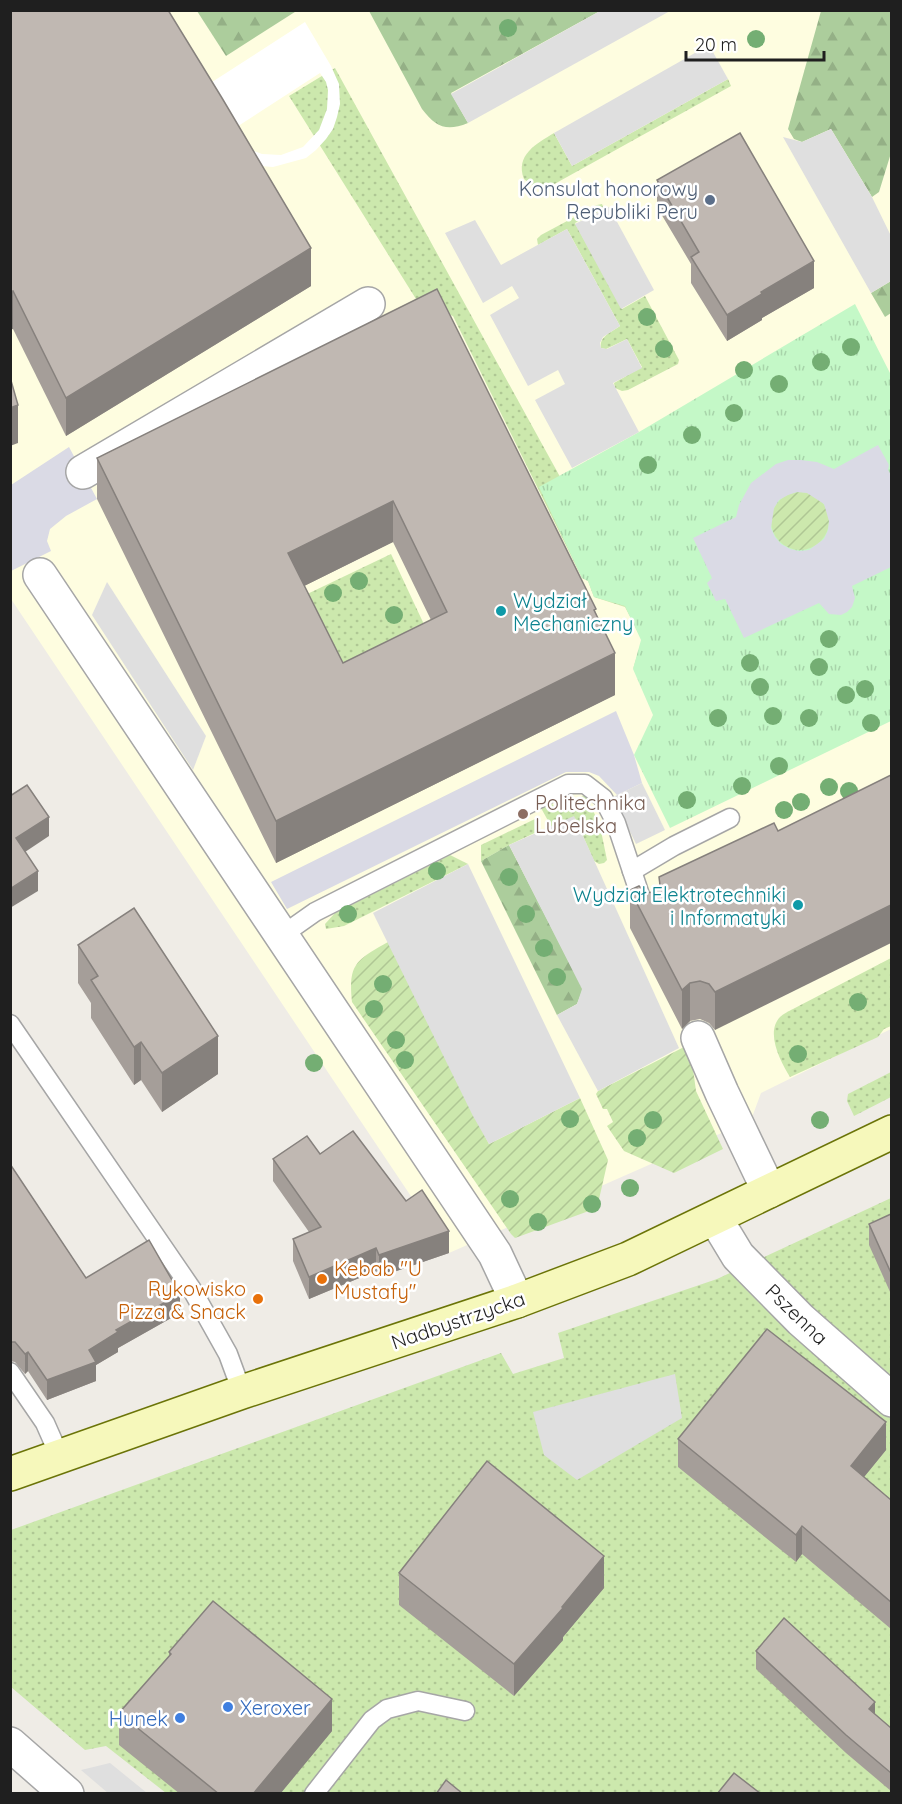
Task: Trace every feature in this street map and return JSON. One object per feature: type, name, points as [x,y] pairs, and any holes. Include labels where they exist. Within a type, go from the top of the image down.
[{"type":"street","points":[[82,472],[368,304]]},
{"type":"street","points":[[40,575],[495,1254],[517,1300]]},
{"type":"street","points":[[698,1038],[726,1102],[770,1191]]},
{"type":"street","name":"Nadbystrzycka","points":[[10,1474],[242,1392],[517,1300],[628,1259],[891,1132]]},
{"type":"street","name":"Pszenna","points":[[715,1218],[738,1256],[801,1320],[891,1400]]},
{"type":"street","points":[[10,1744],[68,1794]]},
{"type":"lane","points":[[281,936],[315,912],[568,784],[585,784],[603,798],[616,823],[648,920]]},
{"type":"lane","points":[[632,871],[674,846],[730,818]]},
{"type":"lane","points":[[10,1024],[191,1288],[228,1353],[242,1392]]},
{"type":"lane","points":[[10,1372],[45,1423],[60,1456]]},
{"type":"lane","points":[[314,1794],[372,1720],[387,1709],[418,1701],[465,1711]]},
{"type":"shaded area","name":"Politechnika Lubelska","points":[[10,11],[891,11],[891,1029],[761,1093],[751,1120],[449,1253],[11,599]]},
{"type":"shaded area","points":[[600,11],[670,11],[468,123],[451,94]]},
{"type":"shaded area","points":[[709,45],[728,79],[572,166],[554,133]]},
{"type":"shaded area","points":[[831,129],[872,197],[891,236],[891,281],[871,293],[783,137],[802,142]]},
{"type":"shaded area","points":[[609,207],[654,290],[621,309],[575,224]]},
{"type":"shaded area","points":[[475,220],[501,265],[567,229],[620,326],[603,337],[600,343],[601,348],[607,349],[627,339],[642,368],[613,383],[639,432],[572,468],[535,400],[565,384],[558,370],[528,386],[490,315],[519,298],[512,286],[483,303],[445,233]]},
{"type":"shaded area","points":[[878,445],[889,465],[888,470],[891,475],[891,567],[852,586],[855,598],[852,607],[841,615],[829,614],[819,603],[744,638],[725,599],[716,601],[707,583],[712,578],[693,538],[736,517],[739,505],[751,483],[776,464],[788,460],[801,460],[817,462],[834,469]],"holes":[[[797,492],[807,493],[824,504],[829,521],[828,530],[824,539],[809,550],[799,551],[781,544],[771,528],[774,508],[779,500]]]},
{"type":"shaded area","points":[[69,447],[97,499],[66,516],[50,529],[47,541],[51,551],[11,571],[11,485]]},
{"type":"shaded area","points":[[107,582],[206,736],[193,770],[92,615]]},
{"type":"shaded area","points":[[616,711],[634,755],[642,783],[617,795],[599,776],[589,772],[566,772],[287,909],[271,882]]},
{"type":"shaded area","points":[[642,783],[665,830],[636,844],[613,797]]},
{"type":"shaded area","points":[[574,816],[679,1048],[598,1091],[557,1015],[577,1004],[582,989],[509,845]]},
{"type":"shaded area","points":[[468,864],[580,1098],[489,1144],[373,913]]},
{"type":"shaded area","points":[[675,1374],[682,1418],[577,1480],[544,1455],[533,1412]]},
{"type":"shaded area","points":[[110,1763],[147,1793],[108,1793],[81,1770]]},
{"type":"green space","points":[[197,10],[298,10],[226,56],[197,11]]},
{"type":"green space","points":[[369,11],[600,11],[451,93],[468,123],[447,127],[437,124],[422,109]]},
{"type":"green space","points":[[821,11],[891,11],[891,153],[879,192],[872,197],[831,129],[802,142],[794,139],[788,129]]},
{"type":"green space","points":[[335,68],[564,484],[700,557],[633,669],[642,640],[625,607],[594,597],[588,581],[582,578],[453,316],[421,307],[289,96]]},
{"type":"green space","points":[[728,79],[731,86],[549,187],[534,187],[524,179],[522,163],[525,157],[534,146],[554,133],[572,166]]},
{"type":"green space","points":[[602,204],[604,209],[575,223],[622,309],[645,296],[679,360],[678,364],[622,391],[615,388],[614,383],[642,367],[627,339],[606,349],[601,348],[604,337],[620,326],[567,229],[538,245],[537,239]]},
{"type":"green space","points":[[891,281],[891,313],[885,317],[871,293]]},
{"type":"green space","points":[[855,304],[891,375],[891,721],[670,828],[634,755],[653,715],[633,669],[641,640],[625,606],[594,597],[588,581],[582,578],[539,487],[639,432]]},
{"type":"green space","points":[[794,492],[806,492],[821,500],[829,515],[829,527],[821,542],[806,550],[794,550],[779,542],[771,527],[771,515],[779,500]]},
{"type":"green space","points":[[391,554],[436,650],[347,693],[301,597]]},
{"type":"green space","points":[[586,795],[600,826],[607,860],[604,863],[599,864],[594,861],[575,818],[551,826],[541,808],[551,802],[555,808]]},
{"type":"green space","points":[[535,819],[541,830],[481,861],[481,845]]},
{"type":"green space","points":[[509,845],[583,989],[577,1004],[557,1015],[481,861]]},
{"type":"green space","points":[[450,855],[468,864],[344,926],[326,929],[325,924],[335,913]]},
{"type":"green space","points":[[388,942],[489,1144],[580,1098],[608,1160],[597,1208],[515,1238],[511,1234],[352,1002],[351,979],[356,964]]},
{"type":"green space","points":[[891,958],[891,1026],[884,1029],[878,1037],[790,1077],[779,1056],[774,1039],[774,1031],[780,1017]]},
{"type":"green space","points":[[686,1046],[691,1054],[696,1091],[723,1149],[674,1173],[624,1151],[607,1126],[613,1122],[607,1109],[603,1109],[596,1094]]},
{"type":"green space","points":[[891,1072],[891,1097],[854,1116],[847,1101],[848,1094]]},
{"type":"green space","points":[[891,1198],[891,1793],[166,1793],[106,1746],[85,1750],[11,1687],[11,1530],[501,1353],[513,1374],[564,1358],[558,1333],[717,1279]]},
{"type":"pier","points":[[305,22],[339,84],[340,104],[333,129],[316,150],[306,158],[273,167],[261,166],[195,93]],"holes":[[[320,73],[326,82],[327,109],[319,130],[303,147],[281,155],[262,154],[251,150],[232,130]]]},
{"type":"building","points":[[10,10],[168,10],[311,248],[66,398],[13,291],[10,292]]},
{"type":"building","points":[[740,133],[814,261],[727,315],[691,257],[699,252],[657,180]]},
{"type":"building","name":"Wydział Mechaniczny","points":[[437,289],[596,609],[594,610],[615,653],[276,821],[97,458]],"holes":[[[393,501],[447,612],[343,663],[288,553]]]},
{"type":"building","points":[[10,377],[18,405],[10,408]]},
{"type":"building","points":[[891,775],[891,905],[715,992],[709,984],[700,981],[690,983],[682,990],[630,890],[639,886],[646,893],[653,892],[660,885],[659,877],[774,823],[778,831]]},
{"type":"building","points":[[27,785],[49,817],[16,838],[38,871],[10,889],[10,796]]},
{"type":"building","points":[[134,908],[218,1036],[162,1073],[141,1042],[134,1047],[91,980],[98,976],[78,945]]},
{"type":"building","points":[[353,1131],[406,1201],[422,1190],[449,1231],[379,1255],[376,1248],[309,1277],[293,1239],[321,1227],[273,1159],[307,1136],[320,1154]]},
{"type":"building","points":[[10,1164],[86,1278],[149,1240],[180,1294],[116,1330],[118,1332],[89,1350],[96,1362],[47,1380],[28,1352],[25,1354],[15,1342],[10,1342]]},
{"type":"building","points":[[891,1214],[891,1273],[869,1224]]},
{"type":"building","points":[[767,1329],[886,1422],[851,1466],[891,1500],[891,1602],[802,1526],[796,1535],[678,1439]]},
{"type":"building","points":[[487,1461],[604,1556],[514,1664],[399,1573]]},
{"type":"building","name":"Xeroxer","points":[[213,1601],[332,1699],[253,1794],[219,1794],[119,1713],[171,1654],[169,1652]]},
{"type":"building","points":[[784,1618],[875,1702],[869,1709],[891,1728],[891,1773],[846,1735],[756,1651]]},
{"type":"building","points":[[734,1773],[761,1794],[717,1794]]},
{"type":"building","points":[[446,1780],[463,1794],[436,1794]]},
{"type":"place","name":"Konsulat honorowy Republiki Peru","points":[[710,200]]},
{"type":"place","name":"Wydział Mechaniczny","points":[[501,611]]},
{"type":"place","name":"Politechnika Lubelska","points":[[523,814]]},
{"type":"place","name":"Wydział Elektrotechniki i Informatyki","points":[[798,905]]},
{"type":"place","name":"Kebab \"U Mustafy\"","points":[[322,1279]]},
{"type":"place","name":"Rykowisko Pizza & Snack","points":[[258,1299]]},
{"type":"place","name":"Xeroxer","points":[[228,1707]]},
{"type":"place","name":"Hunek","points":[[180,1718]]}]
